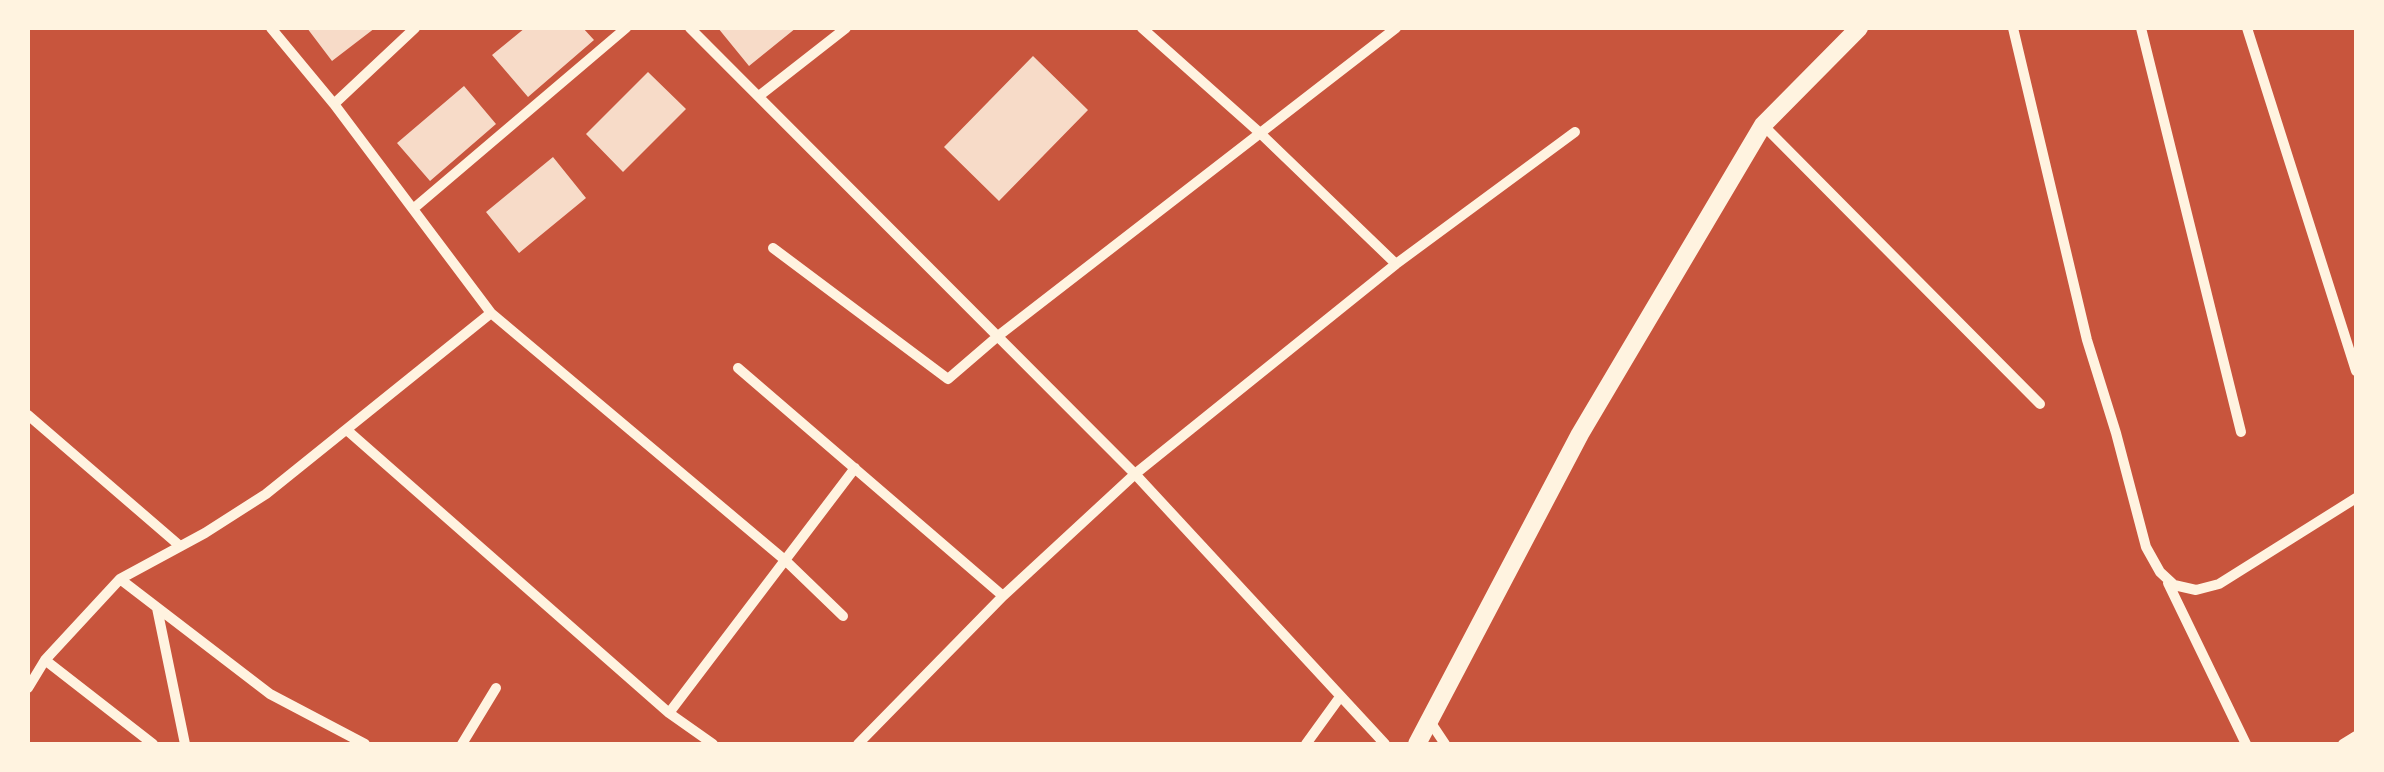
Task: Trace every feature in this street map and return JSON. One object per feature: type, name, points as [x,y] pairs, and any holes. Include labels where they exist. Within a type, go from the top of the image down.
[{"type":"street","points":[[271,28],[334,104],[491,312],[786,561],[844,616]]},
{"type":"street","points":[[334,104],[415,28]]},
{"type":"street","points":[[413,209],[626,28]]},
{"type":"street","points":[[690,28],[1135,474],[1385,744]]},
{"type":"street","points":[[758,96],[846,28]]},
{"type":"street","points":[[1142,28],[1260,133],[1396,264]]},
{"type":"street","points":[[773,248],[948,380],[998,336],[1396,28]]},
{"type":"street","points":[[1417,744],[1580,434],[1763,125],[1860,28]]},
{"type":"street","points":[[2013,28],[2088,340],[2146,546],[2246,744]]},
{"type":"street","points":[[2141,28],[2240,432]]},
{"type":"street","points":[[2247,28],[2356,372]]},
{"type":"street","points":[[1763,125],[2040,404]]},
{"type":"street","points":[[858,744],[1003,596],[1135,474],[1396,264],[1576,132]]},
{"type":"street","points":[[28,688],[45,660],[120,578],[205,533],[266,494],[491,312]]},
{"type":"street","points":[[738,368],[1003,596]]},
{"type":"street","points":[[28,415],[180,546]]},
{"type":"street","points":[[348,431],[669,714],[713,744]]},
{"type":"street","points":[[669,714],[855,468]]},
{"type":"street","points":[[2165,577],[2174,586],[2196,590],[2219,584],[2356,498]]},
{"type":"street","points":[[120,578],[270,694],[365,744]]},
{"type":"street","points":[[157,607],[185,744]]},
{"type":"street","points":[[45,660],[153,744]]},
{"type":"street","points":[[462,744],[496,688]]},
{"type":"street","points":[[1306,744],[1340,696]]},
{"type":"street","points":[[1429,720],[1444,744]]},
{"type":"street","points":[[2343,744],[2356,736]]},
{"type":"building","points":[[307,28],[375,28],[332,61]]},
{"type":"building","points":[[525,28],[583,28],[594,40],[528,97],[492,55]]},
{"type":"building","points":[[718,28],[796,28],[749,66]]},
{"type":"building","points":[[1033,56],[1088,110],[999,201],[944,147]]},
{"type":"building","points":[[648,72],[686,109],[623,172],[586,134]]},
{"type":"building","points":[[464,86],[496,124],[430,181],[397,143]]},
{"type":"building","points":[[553,157],[586,198],[519,253],[486,212]]}]
